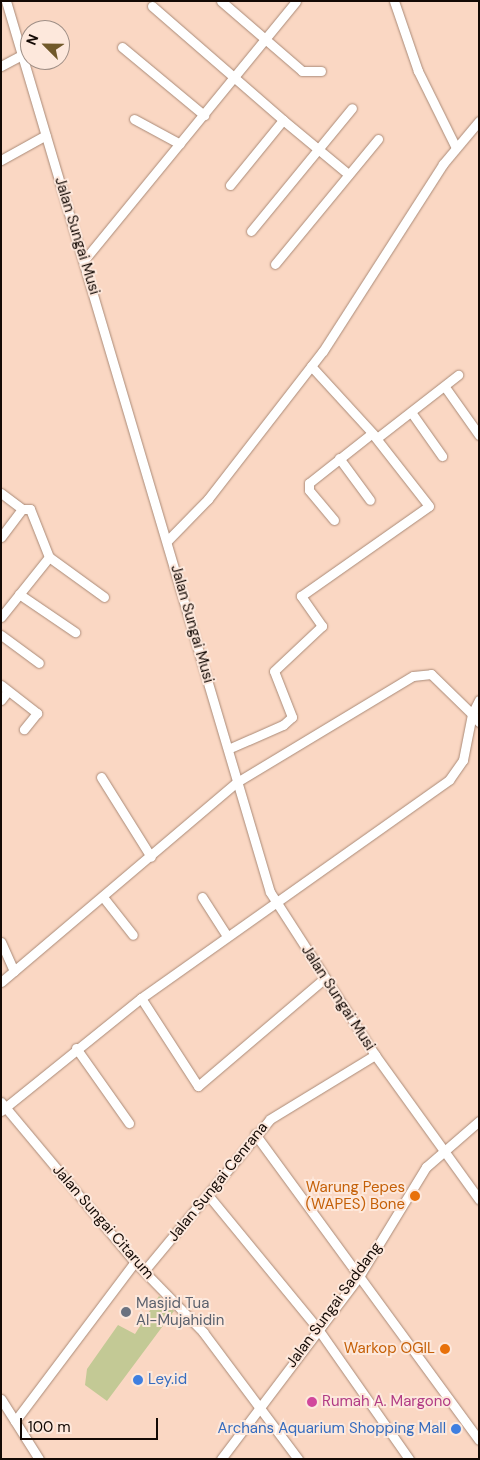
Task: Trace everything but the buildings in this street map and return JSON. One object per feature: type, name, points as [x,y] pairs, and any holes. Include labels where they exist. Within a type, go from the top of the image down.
[{"type":"street","name":"Jalan Sungai Musi","points":[[6,1],[20,48]]},
{"type":"street","points":[[221,1],[302,71],[321,71]]},
{"type":"street","points":[[84,259],[204,115],[295,1]]},
{"type":"street","points":[[394,1],[418,71],[458,143]]},
{"type":"street","points":[[152,6],[315,149],[348,174]]},
{"type":"street","points":[[122,47],[204,115]]},
{"type":"street","points":[[1,66],[20,56]]},
{"type":"street","name":"Jalan Sungai Musi","points":[[26,70],[84,259],[237,782],[275,901],[375,1055],[479,1199]]},
{"type":"street","points":[[251,231],[315,149],[352,108]]},
{"type":"street","points":[[134,119],[180,144]]},
{"type":"street","points":[[230,185],[283,120]]},
{"type":"street","points":[[167,541],[208,498],[311,366],[458,143],[477,123]]},
{"type":"street","points":[[1,160],[46,135]]},
{"type":"street","points":[[275,264],[378,139]]},
{"type":"street","points":[[228,749],[283,725],[292,717],[274,671],[322,626],[301,596],[429,506],[373,436],[311,366]]},
{"type":"street","points":[[334,520],[308,486],[339,458],[411,412],[458,376]]},
{"type":"street","points":[[444,387],[479,435]]},
{"type":"street","points":[[411,412],[442,456]]},
{"type":"street","points":[[339,458],[370,500]]},
{"type":"street","points":[[1,493],[22,509],[30,509],[36,517],[48,557],[104,597]]},
{"type":"street","points":[[1,537],[22,509]]},
{"type":"street","points":[[1,617],[48,557]]},
{"type":"street","points":[[19,594],[75,632]]},
{"type":"street","points":[[1,635],[39,664]]},
{"type":"street","points":[[1,982],[151,857],[237,782],[420,673],[436,679],[479,722]]},
{"type":"street","points":[[1,700],[5,688],[37,714],[24,729]]},
{"type":"street","points":[[3,1107],[142,998],[275,901],[457,773],[472,714],[479,700]]},
{"type":"street","points":[[101,776],[151,857]]},
{"type":"street","points":[[103,897],[133,935]]},
{"type":"street","points":[[202,898],[227,936]]},
{"type":"street","points":[[1,942],[14,971]]},
{"type":"street","points":[[142,998],[198,1086],[326,978]]},
{"type":"street","points":[[76,1048],[128,1123]]},
{"type":"street","name":"Jalan Sungai Cenrana","points":[[144,1271],[208,1195],[255,1134],[297,1100],[375,1055]]},
{"type":"street","name":"Jalan Sungai Citarum","points":[[3,1107],[135,1262],[203,1332],[261,1406],[298,1459]]},
{"type":"street","name":"Jalan Sungai Saddang","points":[[221,1459],[360,1275],[426,1167],[443,1150],[479,1121]]},
{"type":"street","points":[[255,1134],[479,1440]]},
{"type":"street","points":[[208,1195],[318,1329],[409,1459]]},
{"type":"street","points":[[15,1421],[135,1262]]},
{"type":"street","points":[[1,1399],[39,1459]]},
{"type":"green space","points":[[159,1296],[174,1311],[107,1401],[85,1385],[87,1369],[118,1325],[135,1334]]},
{"type":"place","name":"Warung Pepes (WAPES) Bone","points":[[415,1196]]},
{"type":"place","name":"Masjid Tua Al-Mujahidin","points":[[126,1312]]},
{"type":"place","name":"Warkop OGIL","points":[[445,1349]]},
{"type":"place","name":"Ley.id","points":[[138,1380]]},
{"type":"place","name":"Rumah A. Margono","points":[[312,1402]]},
{"type":"place","name":"Archans Aquarium Shopping Mall","points":[[456,1429]]}]
